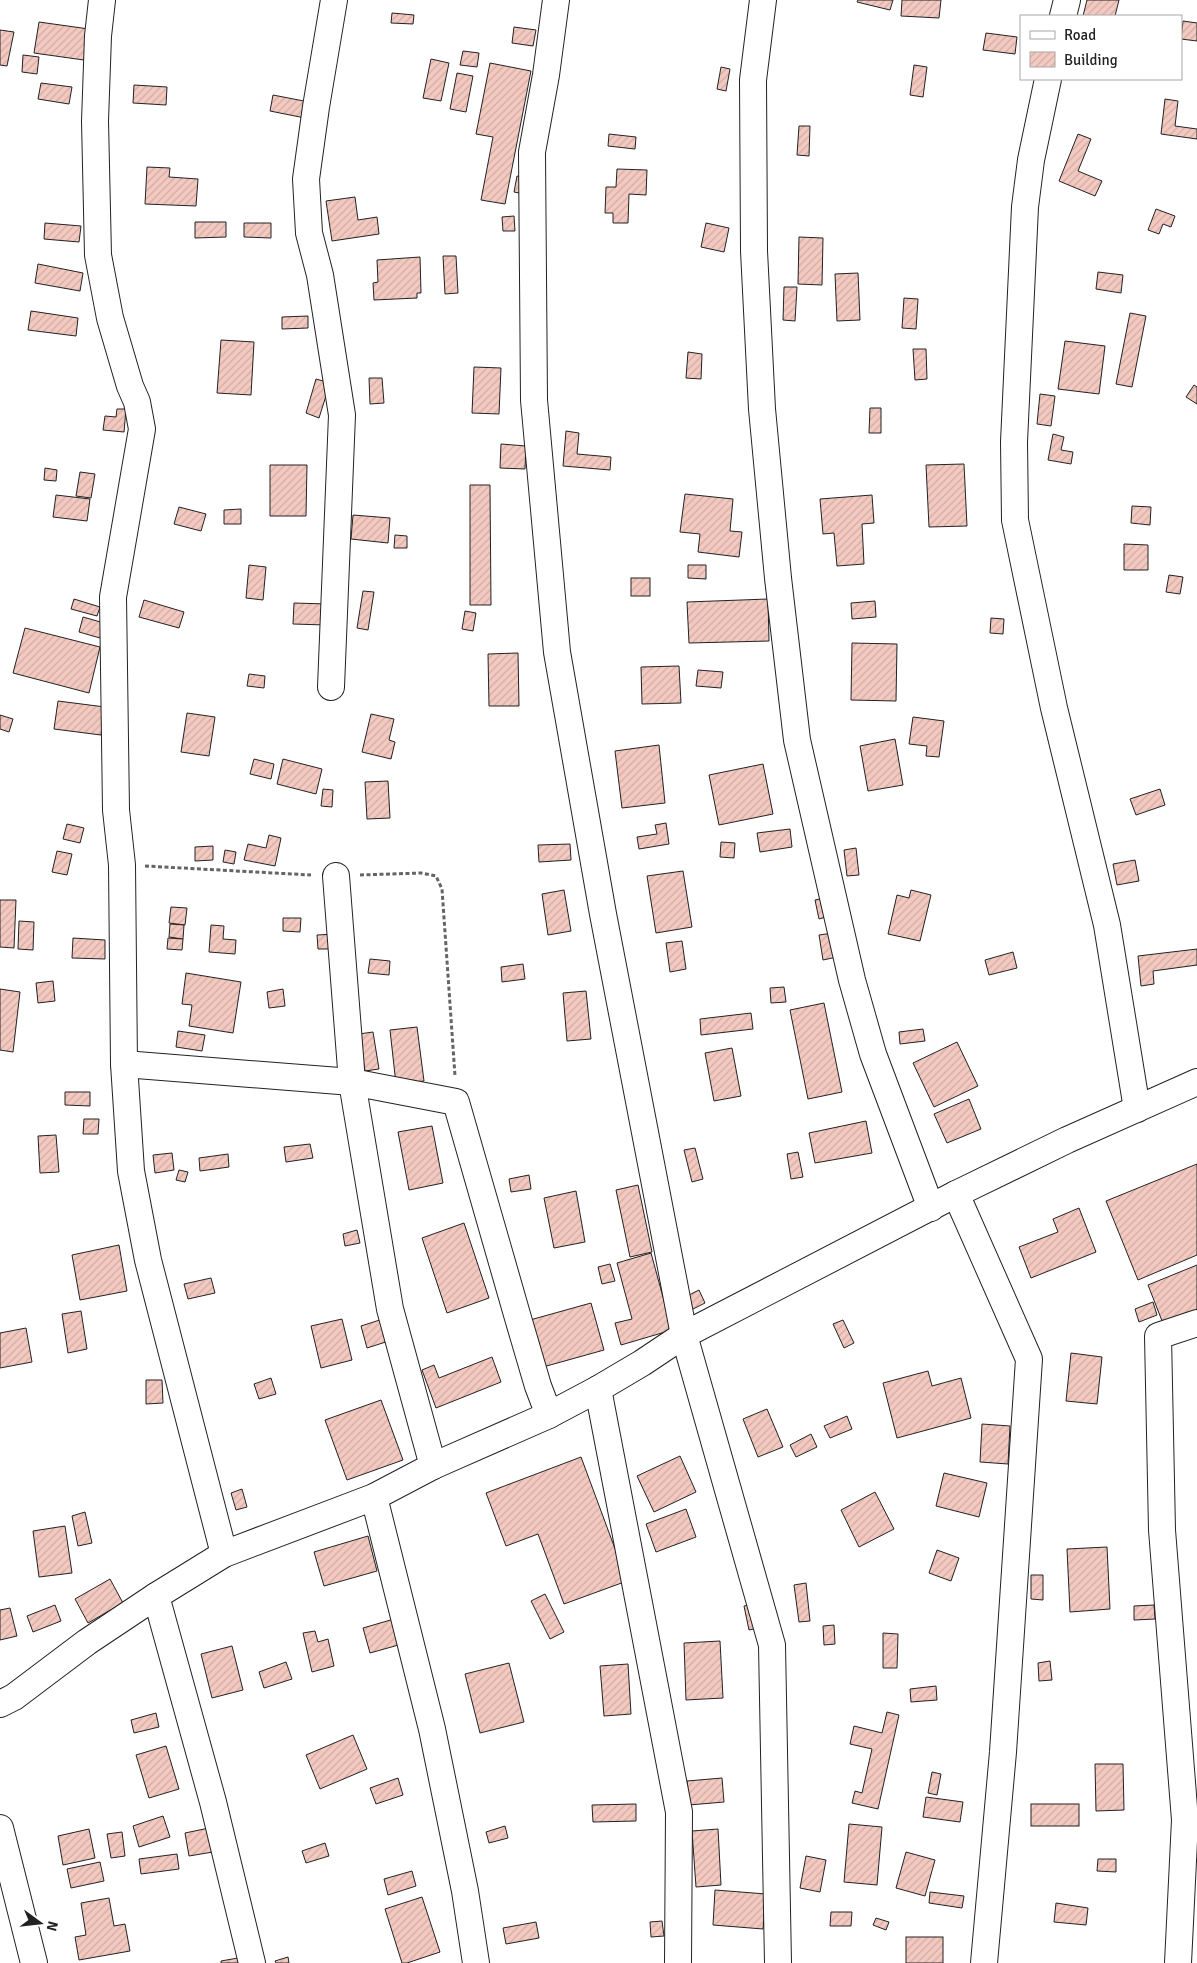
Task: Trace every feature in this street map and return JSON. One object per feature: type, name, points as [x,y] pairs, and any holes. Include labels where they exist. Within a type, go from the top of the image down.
[{"type":"street","points":[[102,0],[98,36],[96,121],[98,255],[110,318],[130,386],[137,402],[142,429],[113,597],[116,810],[122,865],[124,1064],[131,1171],[148,1260],[224,1554]]},
{"type":"street","points":[[331,687],[342,415],[320,275],[309,233],[306,179],[334,0]]},
{"type":"street","points":[[556,0],[546,75],[532,152],[534,400],[557,652],[603,914],[684,1334],[772,1645],[778,1963]]},
{"type":"street","points":[[763,0],[753,80],[754,251],[762,409],[778,578],[797,740],[852,980],[873,1054],[931,1208]]},
{"type":"street","points":[[1063,15],[1067,0]]},
{"type":"street","points":[[1048,80],[1031,160],[1024,207],[1014,442],[1016,520],[1054,708],[1107,925],[1137,1109]]},
{"type":"street","points":[[336,876],[352,1082],[390,1309],[433,1466]]},
{"type":"street","points":[[124,1064],[352,1082],[456,1102],[538,1386],[549,1415]]},
{"type":"street","points":[[0,1704],[14,1697],[87,1642],[224,1554],[374,1497],[433,1466],[549,1415],[642,1363],[684,1334],[956,1194],[1067,1140],[1197,1082]]},
{"type":"street","points":[[956,1194],[1029,1359],[1003,1752],[984,1963]]},
{"type":"street","points":[[1178,1963],[1185,1820],[1162,1530],[1158,1336],[1197,1323]]},
{"type":"street","points":[[598,1389],[679,1812],[678,1963]]},
{"type":"street","points":[[374,1497],[432,1729],[465,1891],[476,1963]]},
{"type":"street","points":[[156,1596],[213,1802],[252,1963]]},
{"type":"street","points":[[0,1828],[34,1963]]},
{"type":"path","points":[[122,865],[336,876],[421,873],[436,876],[442,888],[456,1102]]},
{"type":"building","points":[[858,0],[893,0],[890,10],[857,2]]},
{"type":"building","points":[[902,0],[941,0],[939,18],[901,16]]},
{"type":"building","points":[[1087,0],[1119,0],[1115,15],[1083,15]]},
{"type":"building","points":[[392,13],[414,15],[413,24],[391,23]]},
{"type":"building","points":[[1183,21],[1197,23],[1197,41],[1182,39]]},
{"type":"building","points":[[39,22],[96,30],[91,61],[34,53]]},
{"type":"building","points":[[514,27],[536,30],[533,46],[512,43]]},
{"type":"building","points":[[0,30],[14,32],[7,66],[0,65]]},
{"type":"building","points":[[986,33],[1017,37],[1015,54],[983,50]]},
{"type":"building","points":[[463,51],[479,53],[477,67],[460,65]]},
{"type":"building","points":[[23,55],[39,57],[37,74],[22,72]]},
{"type":"building","points":[[431,59],[449,63],[441,101],[423,98]]},
{"type":"building","points":[[490,63],[531,71],[505,204],[481,200],[493,137],[476,134]]},
{"type":"building","points":[[914,65],[927,67],[923,97],[910,95]]},
{"type":"building","points":[[721,67],[730,69],[726,91],[717,89]]},
{"type":"building","points":[[457,73],[473,76],[466,112],[450,109]]},
{"type":"building","points":[[41,83],[72,87],[69,104],[38,99]]},
{"type":"building","points":[[134,85],[167,87],[166,105],[133,103]]},
{"type":"building","points":[[273,95],[309,102],[305,118],[270,111]]},
{"type":"building","points":[[1165,99],[1178,101],[1175,126],[1197,129],[1197,139],[1161,134]]},
{"type":"building","points":[[799,126],[810,126],[809,156],[797,155]]},
{"type":"building","points":[[609,134],[636,137],[635,149],[608,146]]},
{"type":"building","points":[[1078,134],[1091,139],[1078,171],[1102,181],[1095,196],[1059,181]]},
{"type":"building","points":[[147,167],[170,168],[169,177],[198,179],[196,206],[145,204]]},
{"type":"building","points":[[617,169],[647,170],[646,195],[629,194],[628,223],[613,223],[613,213],[605,213],[606,187],[616,187]]},
{"type":"building","points":[[517,176],[527,178],[524,194],[514,192]]},
{"type":"building","points":[[355,197],[358,220],[377,217],[379,234],[332,241],[326,201]]},
{"type":"building","points":[[1156,209],[1175,216],[1171,227],[1163,224],[1159,234],[1148,230]]},
{"type":"building","points":[[514,216],[515,231],[503,231],[502,217]]},
{"type":"building","points":[[195,222],[226,222],[226,237],[195,238]]},
{"type":"building","points":[[45,223],[81,226],[79,242],[44,239]]},
{"type":"building","points":[[244,223],[271,223],[271,238],[244,237]]},
{"type":"building","points":[[706,223],[729,228],[724,252],[701,247]]},
{"type":"building","points":[[799,237],[823,238],[822,285],[798,284]]},
{"type":"building","points":[[443,256],[456,256],[458,293],[445,294]]},
{"type":"building","points":[[420,257],[421,293],[417,293],[417,298],[374,300],[373,283],[378,282],[377,260]]},
{"type":"building","points":[[38,264],[83,273],[80,291],[35,283]]},
{"type":"building","points":[[1098,272],[1123,275],[1121,293],[1096,289]]},
{"type":"building","points":[[858,273],[860,320],[837,321],[835,274]]},
{"type":"building","points":[[784,287],[797,287],[795,321],[783,320]]},
{"type":"building","points":[[904,298],[918,299],[916,329],[902,328]]},
{"type":"building","points":[[31,311],[78,318],[76,336],[28,330]]},
{"type":"building","points":[[1130,313],[1146,316],[1132,387],[1116,384]]},
{"type":"building","points":[[308,316],[308,328],[282,329],[282,317]]},
{"type":"building","points":[[221,340],[254,342],[251,395],[217,393]]},
{"type":"building","points":[[1065,341],[1105,346],[1099,394],[1058,389]]},
{"type":"building","points":[[913,349],[926,349],[927,379],[915,380]]},
{"type":"building","points":[[688,352],[702,354],[701,379],[686,378]]},
{"type":"building","points":[[474,367],[501,368],[499,414],[472,413]]},
{"type":"building","points":[[369,378],[382,378],[384,403],[370,404]]},
{"type":"building","points":[[316,379],[330,383],[319,418],[306,413]]},
{"type":"building","points":[[1194,385],[1197,387],[1197,404],[1186,397]]},
{"type":"building","points":[[1040,394],[1055,396],[1051,426],[1037,424]]},
{"type":"building","points":[[870,408],[881,408],[881,433],[869,433]]},
{"type":"building","points":[[117,409],[126,409],[124,432],[103,430],[105,416],[116,417]]},
{"type":"building","points":[[566,431],[579,433],[577,454],[611,457],[610,470],[563,466]]},
{"type":"building","points":[[1053,434],[1064,437],[1061,450],[1073,452],[1071,464],[1048,460]]},
{"type":"building","points":[[501,444],[526,446],[525,469],[500,468]]},
{"type":"building","points":[[964,464],[967,526],[929,527],[926,465]]},
{"type":"building","points":[[270,465],[307,465],[306,516],[270,516]]},
{"type":"building","points":[[45,468],[57,470],[56,481],[44,480]]},
{"type":"building","points":[[80,472],[95,474],[91,498],[76,496]]},
{"type":"building","points":[[470,485],[490,485],[491,605],[470,605]]},
{"type":"building","points":[[685,494],[733,499],[730,531],[742,532],[739,557],[698,552],[700,534],[680,532]]},
{"type":"building","points":[[56,495],[90,499],[87,521],[53,517]]},
{"type":"building","points":[[872,495],[874,523],[862,524],[864,564],[837,566],[834,533],[823,534],[820,499]]},
{"type":"building","points":[[1132,506],[1151,507],[1150,525],[1131,523]]},
{"type":"building","points":[[179,507],[206,514],[201,531],[174,524]]},
{"type":"building","points":[[241,509],[241,524],[224,524],[224,510]]},
{"type":"building","points":[[353,515],[390,518],[388,543],[351,539]]},
{"type":"building","points":[[395,535],[407,536],[407,548],[394,548]]},
{"type":"building","points":[[1124,544],[1148,545],[1148,570],[1124,570]]},
{"type":"building","points":[[249,565],[266,567],[263,600],[246,598]]},
{"type":"building","points":[[688,565],[706,565],[706,579],[688,578]]},
{"type":"building","points":[[1169,575],[1183,577],[1180,594],[1166,592]]},
{"type":"building","points":[[631,578],[650,578],[650,596],[631,596]]},
{"type":"building","points":[[363,591],[374,592],[368,630],[357,628]]},
{"type":"building","points":[[74,599],[100,607],[97,616],[71,609]]},
{"type":"building","points":[[768,599],[769,641],[689,643],[687,602]]},
{"type":"building","points":[[144,600],[184,612],[179,628],[139,617]]},
{"type":"building","points":[[875,601],[876,617],[852,619],[851,603]]},
{"type":"building","points":[[294,603],[327,604],[326,625],[293,624]]},
{"type":"building","points":[[465,611],[476,613],[473,631],[462,629]]},
{"type":"building","points":[[83,617],[111,625],[107,640],[79,632]]},
{"type":"building","points":[[991,618],[1004,619],[1003,634],[990,633]]},
{"type":"building","points":[[25,628],[100,647],[89,693],[13,673]]},
{"type":"building","points":[[852,643],[897,644],[896,701],[851,700]]},
{"type":"building","points":[[518,653],[519,706],[489,706],[488,654]]},
{"type":"building","points":[[679,666],[681,703],[642,704],[641,667]]},
{"type":"building","points":[[698,670],[723,672],[721,688],[696,686]]},
{"type":"building","points":[[249,674],[265,676],[264,688],[247,686]]},
{"type":"building","points":[[58,701],[105,707],[101,735],[54,729]]},
{"type":"building","points":[[187,713],[215,717],[209,756],[181,752]]},
{"type":"building","points":[[371,714],[394,719],[389,740],[395,742],[391,759],[362,752]]},
{"type":"building","points":[[0,715],[13,719],[9,732],[0,729]]},
{"type":"building","points":[[913,717],[944,721],[939,757],[926,756],[927,746],[909,744]]},
{"type":"building","points":[[895,739],[903,785],[868,791],[860,746]]},
{"type":"building","points":[[659,745],[665,803],[622,808],[615,751]]},
{"type":"building","points":[[254,759],[274,764],[271,779],[250,774]]},
{"type":"building","points":[[283,759],[322,769],[316,794],[277,784]]},
{"type":"building","points":[[763,764],[773,814],[719,825],[709,775]]},
{"type":"building","points":[[388,781],[390,818],[367,819],[365,782]]},
{"type":"building","points":[[323,789],[333,790],[332,807],[321,806]]},
{"type":"building","points":[[1160,789],[1165,805],[1136,815],[1130,799]]},
{"type":"building","points":[[666,823],[669,844],[639,849],[637,837],[657,834],[655,825]]},
{"type":"building","points":[[67,824],[84,828],[80,843],[63,839]]},
{"type":"building","points":[[790,829],[792,847],[760,852],[757,833]]},
{"type":"building","points":[[269,835],[281,838],[275,866],[244,860],[248,844],[266,848]]},
{"type":"building","points":[[721,842],[735,843],[734,858],[720,857]]},
{"type":"building","points":[[570,844],[571,860],[539,862],[538,845]]},
{"type":"building","points":[[213,846],[213,860],[195,861],[195,847]]},
{"type":"building","points":[[856,848],[859,875],[847,876],[844,850]]},
{"type":"building","points":[[225,850],[236,852],[234,864],[223,862]]},
{"type":"building","points":[[57,851],[72,854],[67,875],[52,872]]},
{"type":"building","points":[[1135,860],[1139,881],[1117,885],[1113,864]]},
{"type":"building","points":[[683,871],[692,927],[656,933],[647,876]]},
{"type":"building","points":[[564,890],[571,931],[548,935],[542,894]]},
{"type":"building","points":[[911,890],[931,895],[920,941],[888,934],[897,895],[909,898]]},
{"type":"building","points":[[829,897],[833,915],[819,919],[815,900]]},
{"type":"building","points":[[0,900],[16,900],[14,948],[0,947]]},
{"type":"building","points":[[171,907],[187,908],[185,925],[169,923]]},
{"type":"building","points":[[283,918],[301,918],[300,932],[283,931]]},
{"type":"building","points":[[19,921],[34,922],[33,950],[18,949]]},
{"type":"building","points":[[170,924],[184,925],[183,939],[169,937]]},
{"type":"building","points":[[211,925],[224,926],[223,939],[236,940],[235,954],[209,952]]},
{"type":"building","points":[[833,933],[837,957],[823,960],[819,935]]},
{"type":"building","points":[[336,934],[336,949],[318,949],[317,935]]},
{"type":"building","points":[[73,938],[105,940],[105,959],[72,958]]},
{"type":"building","points":[[168,938],[183,939],[182,950],[167,949]]},
{"type":"building","points":[[682,941],[686,969],[670,972],[666,943]]},
{"type":"building","points":[[1197,949],[1197,965],[1153,971],[1154,984],[1141,986],[1138,956]]},
{"type":"building","points":[[1013,952],[1017,968],[989,975],[985,960]]},
{"type":"building","points":[[370,959],[390,961],[389,975],[368,973]]},
{"type":"building","points":[[523,964],[525,979],[502,982],[501,967]]},
{"type":"building","points":[[186,973],[241,982],[233,1033],[189,1026],[192,1005],[182,1004]]},
{"type":"building","points":[[53,981],[55,1001],[38,1003],[36,983]]},
{"type":"building","points":[[784,987],[786,1002],[771,1003],[770,988]]},
{"type":"building","points":[[0,989],[20,992],[13,1052],[0,1050]]},
{"type":"building","points":[[283,989],[285,1006],[269,1008],[267,992]]},
{"type":"building","points":[[586,991],[591,1039],[567,1041],[563,993]]},
{"type":"building","points":[[824,1003],[842,1092],[808,1099],[790,1010]]},
{"type":"building","points":[[751,1013],[753,1029],[701,1035],[700,1019]]},
{"type":"building","points":[[417,1027],[424,1081],[396,1084],[390,1030]]},
{"type":"building","points":[[923,1029],[925,1041],[900,1044],[899,1032]]},
{"type":"building","points":[[178,1031],[205,1035],[202,1051],[176,1047]]},
{"type":"building","points":[[373,1032],[379,1069],[365,1071],[359,1034]]},
{"type":"building","points":[[957,1042],[978,1086],[934,1107],[913,1063]]},
{"type":"building","points":[[732,1048],[741,1096],[714,1101],[705,1053]]},
{"type":"building","points":[[65,1092],[90,1092],[90,1106],[65,1105]]},
{"type":"building","points":[[969,1099],[981,1129],[947,1143],[934,1114]]},
{"type":"building","points":[[84,1119],[99,1119],[98,1134],[83,1134]]},
{"type":"building","points":[[866,1121],[872,1153],[815,1163],[809,1133]]},
{"type":"building","points":[[432,1126],[443,1183],[409,1190],[398,1132]]},
{"type":"building","points":[[56,1135],[59,1172],[40,1173],[38,1136]]},
{"type":"building","points":[[310,1144],[313,1158],[286,1162],[284,1147]]},
{"type":"building","points":[[695,1148],[703,1179],[692,1182],[684,1150]]},
{"type":"building","points":[[798,1152],[803,1177],[791,1179],[787,1154]]},
{"type":"building","points":[[172,1153],[174,1170],[155,1173],[153,1155]]},
{"type":"building","points":[[228,1154],[229,1167],[200,1171],[199,1158]]},
{"type":"building","points":[[1197,1164],[1197,1255],[1138,1280],[1106,1201]]},
{"type":"building","points":[[179,1170],[188,1172],[185,1182],[176,1180]]},
{"type":"building","points":[[529,1175],[531,1189],[511,1192],[509,1179]]},
{"type":"building","points":[[638,1185],[652,1252],[630,1257],[616,1190]]},
{"type":"building","points":[[576,1191],[585,1242],[554,1248],[544,1198]]},
{"type":"building","points":[[1079,1208],[1096,1252],[1031,1278],[1019,1247],[1058,1232],[1053,1219]]},
{"type":"building","points":[[464,1223],[489,1298],[447,1313],[422,1238]]},
{"type":"building","points":[[357,1230],[360,1243],[345,1246],[343,1234]]},
{"type":"building","points":[[119,1245],[127,1291],[80,1300],[72,1255]]},
{"type":"building","points":[[651,1253],[672,1330],[621,1345],[615,1323],[632,1319],[617,1263]]},
{"type":"building","points":[[610,1264],[615,1281],[602,1284],[598,1267]]},
{"type":"building","points":[[1197,1265],[1197,1312],[1164,1326],[1148,1285]]},
{"type":"building","points":[[211,1278],[215,1293],[188,1299],[184,1284]]},
{"type":"building","points":[[699,1290],[705,1303],[689,1311],[683,1298]]},
{"type":"building","points":[[1153,1302],[1157,1315],[1139,1322],[1135,1309]]},
{"type":"building","points":[[591,1303],[604,1350],[543,1367],[530,1320]]},
{"type":"building","points":[[81,1311],[87,1349],[68,1353],[62,1314]]},
{"type":"building","points":[[386,1318],[392,1340],[367,1348],[361,1326]]},
{"type":"building","points":[[342,1319],[352,1360],[321,1368],[311,1326]]},
{"type":"building","points":[[843,1320],[854,1343],[844,1348],[833,1324]]},
{"type":"building","points":[[26,1328],[32,1362],[0,1368],[0,1333]]},
{"type":"building","points":[[1071,1353],[1102,1357],[1097,1404],[1066,1401]]},
{"type":"building","points":[[492,1357],[501,1382],[436,1408],[422,1370],[434,1365],[439,1378]]},
{"type":"building","points":[[928,1371],[932,1386],[961,1378],[971,1418],[897,1438],[883,1383]]},
{"type":"building","points":[[271,1378],[276,1394],[259,1399],[254,1384]]},
{"type":"building","points":[[146,1380],[162,1380],[163,1403],[146,1404]]},
{"type":"building","points":[[381,1400],[403,1460],[347,1480],[325,1420]]},
{"type":"building","points":[[767,1409],[783,1447],[758,1457],[743,1419]]},
{"type":"building","points":[[847,1416],[852,1429],[830,1438],[824,1426]]},
{"type":"building","points":[[982,1424],[1010,1426],[1008,1464],[980,1462]]},
{"type":"building","points":[[811,1434],[817,1447],[796,1457],[790,1445]]},
{"type":"building","points":[[680,1456],[696,1492],[654,1512],[637,1476]]},
{"type":"building","points":[[581,1457],[627,1581],[564,1604],[538,1534],[506,1546],[486,1493]]},
{"type":"building","points":[[944,1473],[987,1483],[979,1517],[936,1506]]},
{"type":"building","points":[[242,1489],[247,1507],[236,1510],[231,1493]]},
{"type":"building","points":[[875,1492],[894,1529],[859,1547],[841,1510]]},
{"type":"building","points":[[686,1509],[696,1537],[656,1552],[646,1524]]},
{"type":"building","points":[[85,1512],[92,1543],[78,1546],[72,1516]]},
{"type":"building","points":[[65,1526],[72,1573],[39,1577],[33,1531]]},
{"type":"building","points":[[368,1536],[377,1571],[324,1586],[314,1552]]},
{"type":"building","points":[[1107,1547],[1110,1609],[1070,1612],[1067,1549]]},
{"type":"building","points":[[937,1550],[959,1558],[951,1581],[929,1573]]},
{"type":"building","points":[[1031,1575],[1043,1575],[1043,1600],[1031,1599]]},
{"type":"building","points":[[110,1579],[123,1603],[88,1623],[75,1599]]},
{"type":"building","points":[[806,1583],[810,1621],[799,1622],[794,1585]]},
{"type":"building","points":[[545,1594],[564,1632],[550,1639],[531,1601]]},
{"type":"building","points":[[758,1603],[763,1627],[749,1630],[744,1606]]},
{"type":"building","points":[[55,1605],[61,1621],[33,1632],[27,1616]]},
{"type":"building","points":[[1154,1605],[1155,1619],[1134,1620],[1134,1606]]},
{"type":"building","points":[[10,1608],[17,1636],[0,1640],[0,1610]]},
{"type":"building","points":[[394,1619],[402,1644],[370,1653],[363,1628]]},
{"type":"building","points":[[834,1625],[835,1644],[824,1645],[823,1626]]},
{"type":"building","points":[[315,1631],[318,1642],[328,1639],[334,1666],[312,1672],[303,1633]]},
{"type":"building","points":[[883,1633],[898,1634],[897,1668],[883,1668]]},
{"type":"building","points":[[720,1641],[723,1698],[686,1700],[684,1643]]},
{"type":"building","points":[[232,1646],[243,1690],[212,1698],[201,1654]]},
{"type":"building","points":[[1050,1661],[1052,1680],[1039,1681],[1038,1663]]},
{"type":"building","points":[[286,1662],[292,1679],[264,1688],[259,1672]]},
{"type":"building","points":[[509,1663],[524,1722],[480,1733],[465,1674]]},
{"type":"building","points":[[628,1664],[631,1714],[604,1716],[600,1666]]},
{"type":"building","points":[[936,1686],[937,1700],[911,1702],[910,1689]]},
{"type":"building","points":[[887,1712],[899,1715],[878,1809],[852,1803],[855,1791],[862,1793],[872,1749],[850,1744],[854,1726],[882,1733]]},
{"type":"building","points":[[156,1713],[159,1727],[134,1733],[131,1720]]},
{"type":"building","points":[[353,1735],[367,1769],[320,1789],[306,1755]]},
{"type":"building","points":[[166,1746],[179,1789],[149,1798],[136,1755]]},
{"type":"building","points":[[1095,1764],[1123,1764],[1124,1810],[1096,1811]]},
{"type":"building","points":[[932,1772],[941,1774],[937,1795],[928,1793]]},
{"type":"building","points":[[398,1778],[403,1795],[376,1804],[370,1788]]},
{"type":"building","points":[[722,1778],[724,1802],[689,1805],[687,1781]]},
{"type":"building","points":[[926,1797],[963,1802],[960,1822],[923,1817]]},
{"type":"building","points":[[636,1804],[636,1821],[593,1822],[592,1805]]},
{"type":"building","points":[[1031,1804],[1079,1804],[1079,1826],[1031,1826]]},
{"type":"building","points":[[163,1816],[170,1837],[139,1847],[133,1826]]},
{"type":"building","points":[[849,1824],[882,1827],[877,1885],[844,1882]]},
{"type":"building","points":[[505,1826],[508,1838],[489,1843],[486,1832]]},
{"type":"building","points":[[209,1828],[213,1852],[189,1856],[185,1833]]},
{"type":"building","points":[[89,1829],[95,1858],[63,1865],[58,1836]]},
{"type":"building","points":[[718,1829],[721,1885],[696,1887],[692,1831]]},
{"type":"building","points":[[122,1832],[125,1856],[111,1858],[107,1834]]},
{"type":"building","points":[[325,1843],[329,1856],[306,1863],[302,1851]]},
{"type":"building","points":[[906,1852],[935,1860],[925,1896],[896,1888]]},
{"type":"building","points":[[177,1854],[179,1869],[141,1874],[139,1859]]},
{"type":"building","points":[[806,1856],[826,1860],[820,1892],[800,1888]]},
{"type":"building","points":[[1098,1859],[1116,1859],[1116,1872],[1097,1871]]},
{"type":"building","points":[[100,1862],[104,1881],[71,1888],[67,1869]]},
{"type":"building","points":[[412,1871],[416,1886],[388,1895],[384,1879]]},
{"type":"building","points":[[715,1890],[766,1894],[763,1929],[713,1925]]},
{"type":"building","points":[[930,1892],[964,1896],[962,1908],[929,1903]]},
{"type":"building","points":[[422,1897],[440,1952],[402,1963],[385,1909]]},
{"type":"building","points":[[109,1898],[114,1926],[125,1924],[130,1951],[79,1960],[75,1937],[86,1935],[81,1903]]},
{"type":"building","points":[[1056,1903],[1088,1908],[1086,1925],[1054,1922]]},
{"type":"building","points":[[831,1912],[852,1912],[851,1926],[830,1926]]},
{"type":"building","points":[[876,1918],[889,1922],[886,1930],[873,1925]]},
{"type":"building","points":[[662,1921],[664,1936],[651,1937],[650,1922]]},
{"type":"building","points":[[536,1922],[539,1938],[506,1944],[503,1928]]},
{"type":"building","points":[[906,1937],[943,1937],[943,1963],[906,1963]]},
{"type":"building","points":[[288,1957],[289,1963],[276,1963],[275,1961]]},
{"type":"building","points":[[238,1958],[239,1963],[221,1963],[221,1961]]}]
